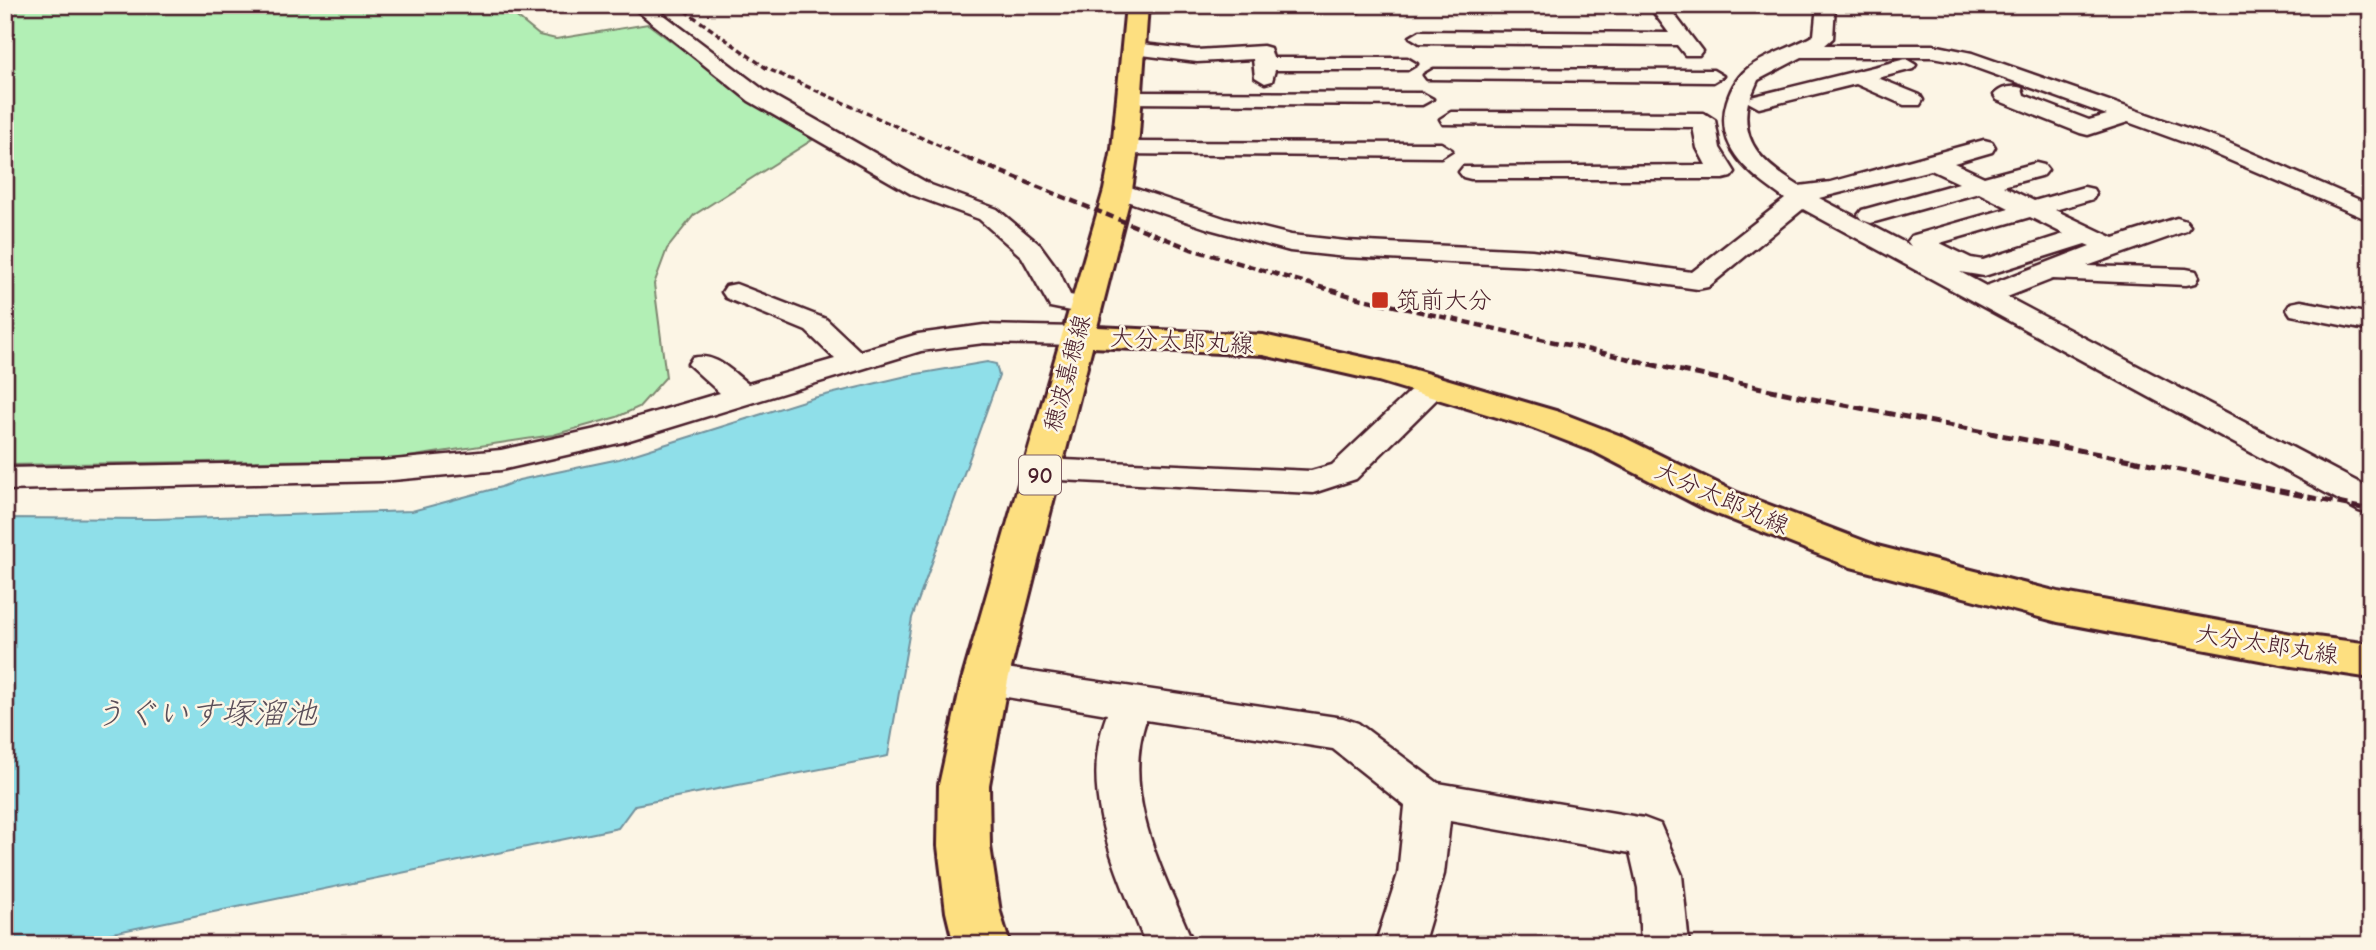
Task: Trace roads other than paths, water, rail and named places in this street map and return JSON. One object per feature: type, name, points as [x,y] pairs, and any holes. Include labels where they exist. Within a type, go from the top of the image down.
[{"type":"main road","name":"穂波嘉穂線","points":[[982,945],[973,912],[964,846],[964,794],[985,680],[1118,190],[1125,149],[1137,6]]},
{"type":"main road","name":"大分太郎丸線","points":[[1081,321],[1263,345],[1338,360],[1433,386],[1608,444],[1721,501],[1866,557],[2057,607],[2292,650],[2371,661]]},
{"type":"street","points":[[639,5],[758,96],[922,190],[988,214],[1010,230],[1031,251],[1046,271],[1050,285],[1060,301],[1081,321]]},
{"type":"street","points":[[1137,6],[1213,5]]},
{"type":"street","points":[[1657,5],[1713,76],[1749,100],[1952,54]]},
{"type":"street","points":[[1826,5],[1823,38],[1804,51],[1766,66],[1751,76],[1749,100],[1733,130],[1740,149],[1765,174],[1807,194],[1983,297],[2371,503]]},
{"type":"street","points":[[1480,196],[1418,30],[1682,39]]},
{"type":"street","points":[[1133,49],[1197,56],[1263,52],[1265,71],[1407,64]]},
{"type":"street","points":[[1804,51],[1952,54],[2216,146],[2371,214]]},
{"type":"street","points":[[1434,75],[1713,76]]},
{"type":"street","points":[[1858,77],[1912,100]]},
{"type":"street","points":[[2040,84],[2005,95],[2088,128],[2128,115]]},
{"type":"street","points":[[1128,98],[1422,99]]},
{"type":"street","points":[[1451,119],[1704,120],[1703,136],[1723,173],[1471,172]]},
{"type":"street","points":[[1118,190],[1218,224],[1290,243],[1346,249],[1532,258],[1698,281],[1807,194],[1984,147]]},
{"type":"street","points":[[1125,149],[1441,150]]},
{"type":"street","points":[[1933,162],[2112,247]]},
{"type":"street","points":[[1871,215],[2036,170]]},
{"type":"street","points":[[1807,194],[1871,215],[1964,265],[1984,268],[2086,234]]},
{"type":"street","points":[[1920,241],[2084,194]]},
{"type":"street","points":[[1983,297],[2112,247],[2177,226]]},
{"type":"street","points":[[2048,272],[2186,277]]},
{"type":"street","points":[[736,292],[816,325],[854,361]]},
{"type":"street","points":[[2301,309],[2371,323]]},
{"type":"street","points":[[5,479],[382,471],[501,460],[612,435],[918,343],[1081,321]]},
{"type":"street","points":[[703,365],[742,395]]},
{"type":"street","points":[[1041,469],[1313,482],[1330,479],[1344,472],[1433,386]]},
{"type":"street","points":[[985,680],[1343,734],[1397,773],[1427,800],[1644,837],[1656,853],[1659,868],[1665,945]]},
{"type":"street","points":[[1132,701],[1118,748],[1117,785],[1122,812],[1137,858],[1170,945]]},
{"type":"street","points":[[1399,945],[1418,885],[1430,830],[1427,800]]},
{"type":"water","name":"うぐいす塚溜池","points":[[987,362],[996,364],[999,376],[912,618],[888,756],[635,805],[618,828],[55,945],[5,945],[5,518],[155,519],[412,511],[519,480],[619,459],[813,398],[911,375]]},
{"type":"railway","points":[[677,5],[766,68],[971,160]]},
{"type":"railway","points":[[967,158],[1191,249],[1354,297],[1643,362]]},
{"type":"railway","points":[[1635,361],[1813,399],[2141,462]]},
{"type":"railway","points":[[2132,460],[2371,510]]},
{"type":"place","name":"筑前大分","points":[[1380,300]]}]
